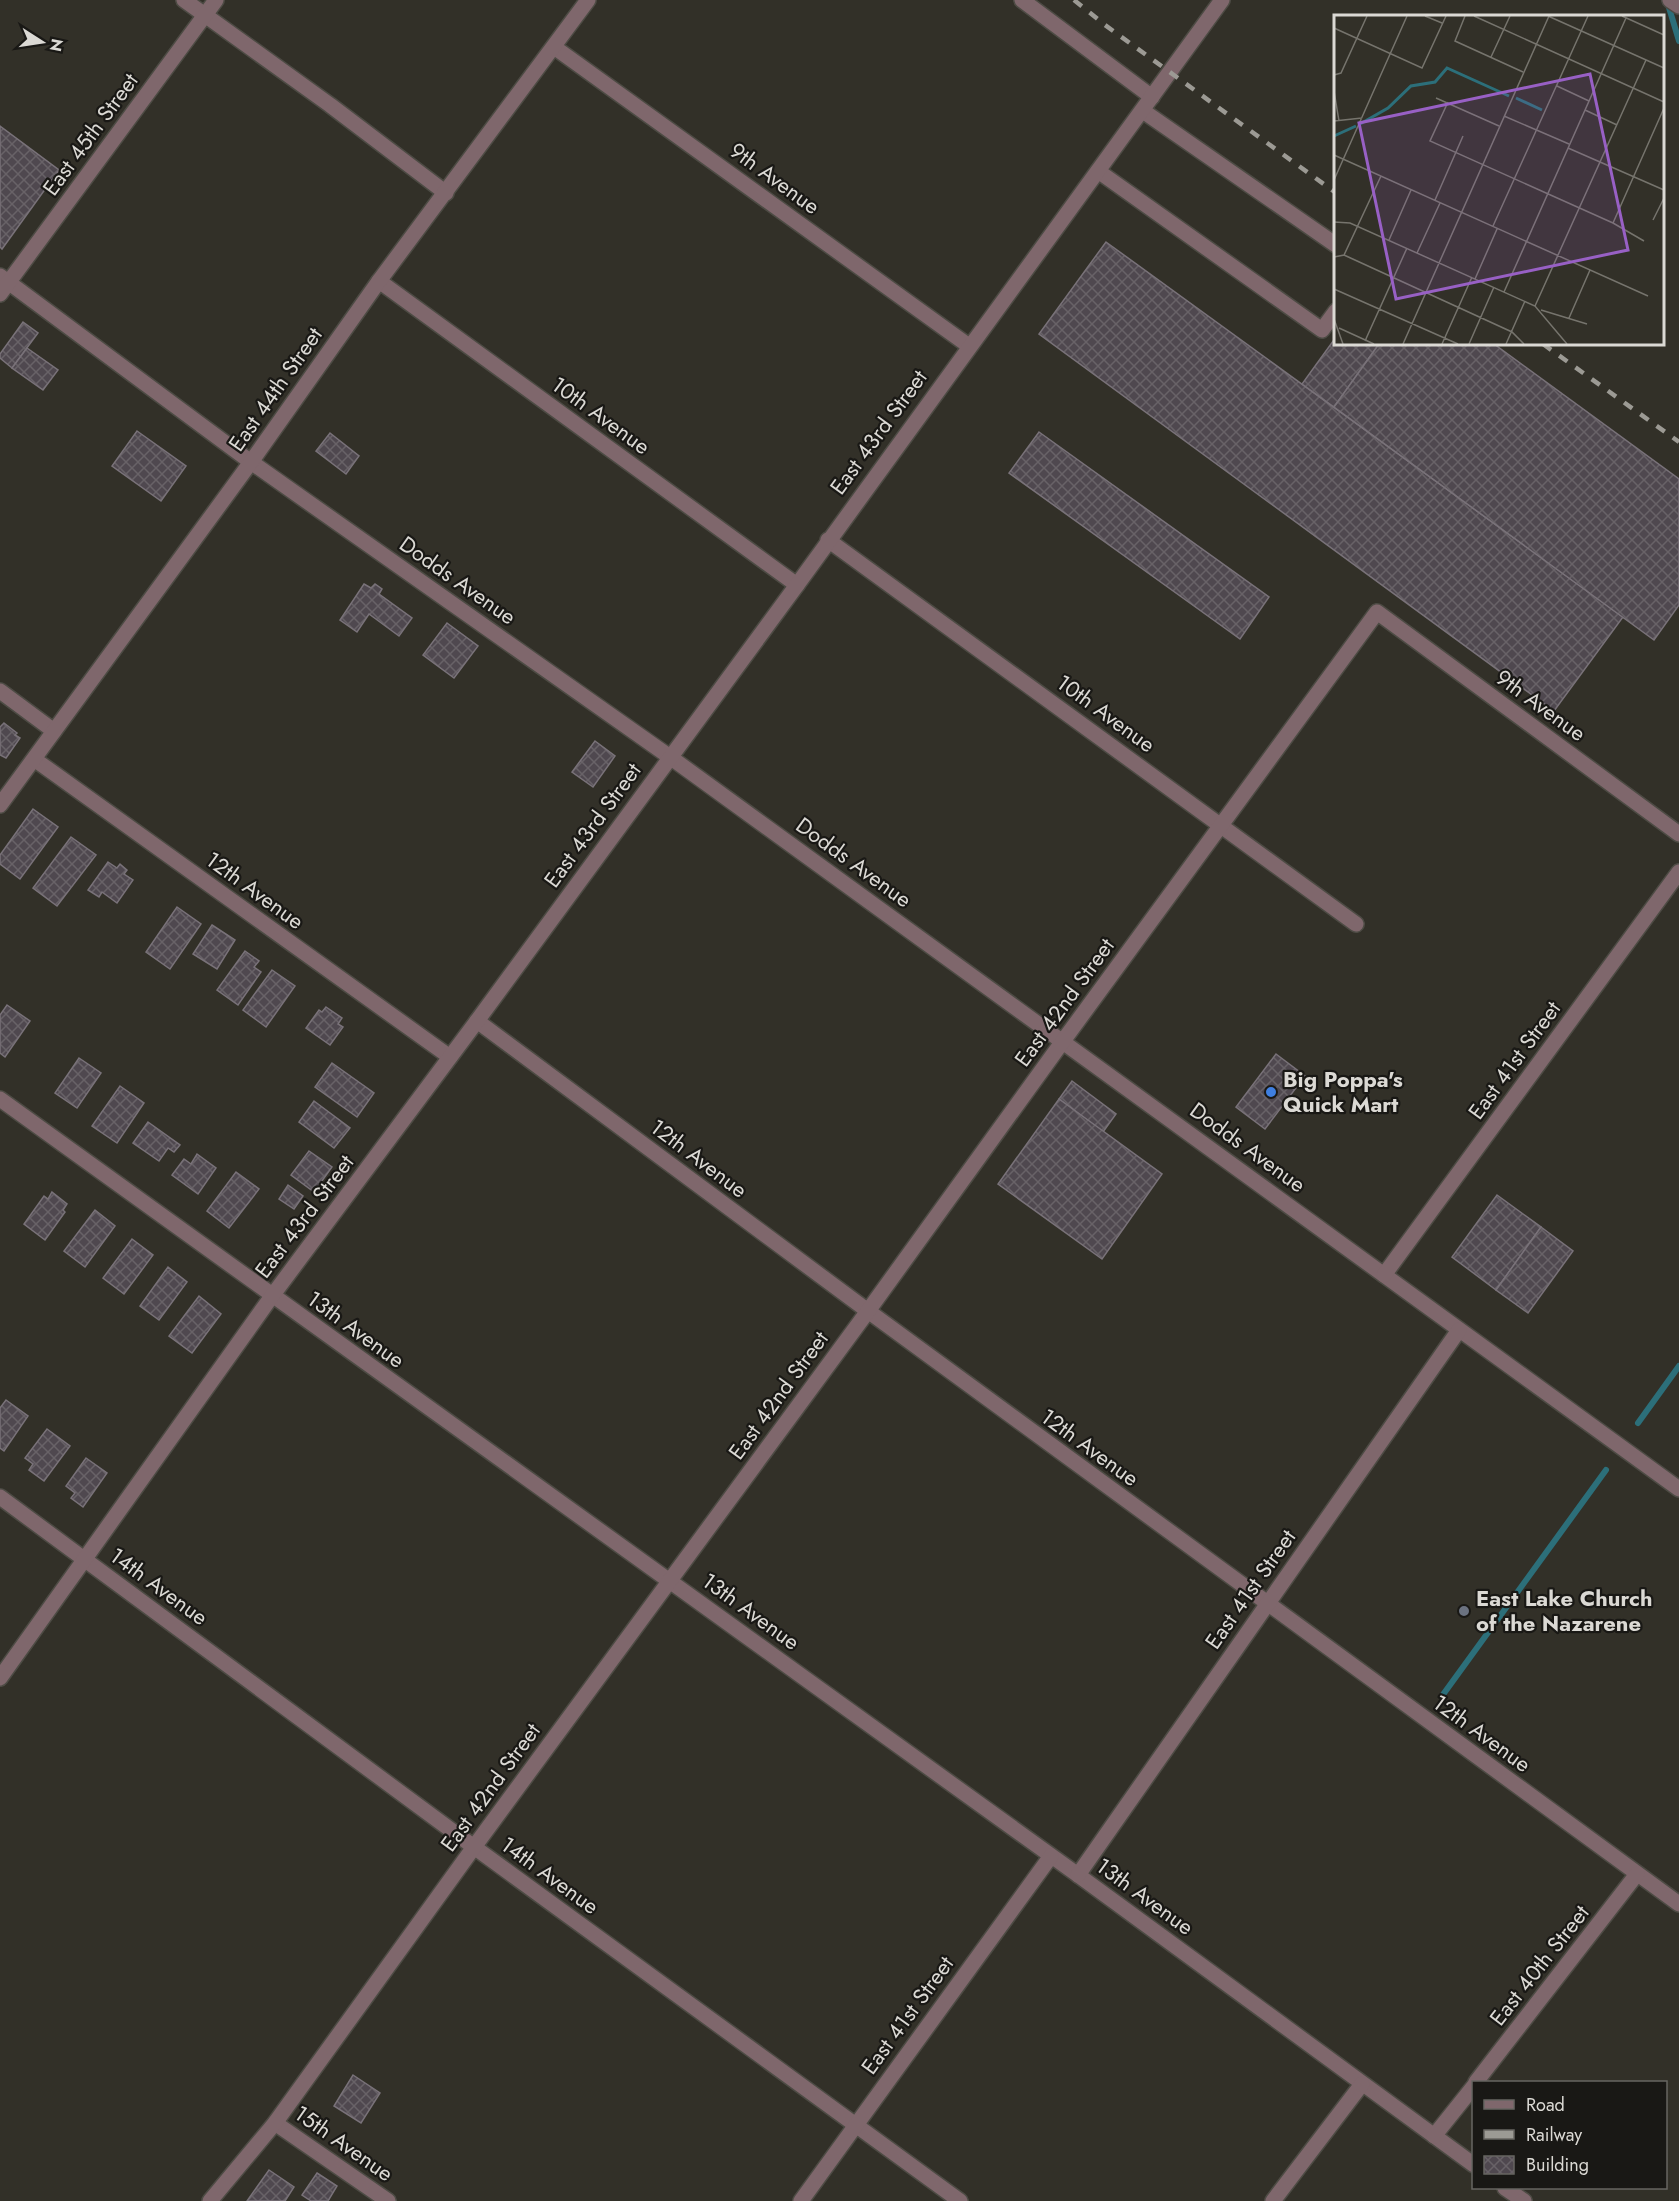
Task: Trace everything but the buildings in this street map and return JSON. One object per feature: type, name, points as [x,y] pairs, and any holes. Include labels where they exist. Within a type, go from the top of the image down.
[{"type":"street","points":[[184,0],[330,105],[446,193]]},
{"type":"street","name":"East 45th Street","points":[[3,284],[216,0]]},
{"type":"street","name":"East 44th Street","points":[[0,805],[251,462],[379,281],[588,0]]},
{"type":"street","points":[[1022,0],[1152,97]]},
{"type":"street","name":"East 43rd Street","points":[[0,1678],[272,1296],[797,585],[1222,0]]},
{"type":"street","points":[[1670,0],[1679,6]]},
{"type":"street","name":"9th Avenue","points":[[554,47],[969,346]]},
{"type":"street","points":[[1143,111],[1334,244]]},
{"type":"street","points":[[1098,171],[1322,330],[1334,312]]},
{"type":"street","name":"10th Avenue","points":[[379,281],[797,585]]},
{"type":"street","name":"Dodds Avenue","points":[[3,284],[670,757],[1679,1490]]},
{"type":"street","name":"10th Avenue","points":[[828,540],[1356,924]]},
{"type":"street","name":"9th Avenue","points":[[1377,612],[1679,834]]},
{"type":"street","name":"East 42nd Street","points":[[210,2201],[275,2123],[474,1847],[1377,612]]},
{"type":"street","points":[[0,691],[54,731]]},
{"type":"street","name":"12th Avenue","points":[[34,759],[450,1057]]},
{"type":"street","name":"East 41st Street","points":[[1384,1275],[1679,872]]},
{"type":"street","name":"12th Avenue","points":[[477,1021],[1266,1605],[1679,1904]]},
{"type":"street","name":"13th Avenue","points":[[2,1106],[670,1581],[1078,1875],[1472,2164]]},
{"type":"street","name":"East 41st Street","points":[[1078,1875],[1459,1330]]},
{"type":"street","name":"14th Avenue","points":[[0,1497],[474,1847],[960,2201]]},
{"type":"street","name":"East 41st Street","points":[[801,2201],[1051,1856]]},
{"type":"street","name":"East 40th Street","points":[[1477,2081],[1637,1874]]},
{"type":"street","points":[[1273,2201],[1362,2084]]},
{"type":"street","name":"East 40th Street","points":[[1434,2136],[1472,2088]]},
{"type":"street","name":"15th Avenue","points":[[275,2123],[388,2201]]},
{"type":"street","points":[[1508,2189],[1524,2201]]},
{"type":"waterway","points":[[1667,1],[1679,41]]},
{"type":"waterway","points":[[1638,1423],[1679,1366]]},
{"type":"waterway","points":[[1442,1696],[1606,1470]]},
{"type":"railway","points":[[1074,0],[1334,192]]},
{"type":"railway","points":[[1544,345],[1679,442]]},
{"type":"place","name":"Big Poppa's Quick Mart","points":[[1271,1092]]},
{"type":"place","name":"East Lake Church of the Nazarene","points":[[1464,1611]]}]
